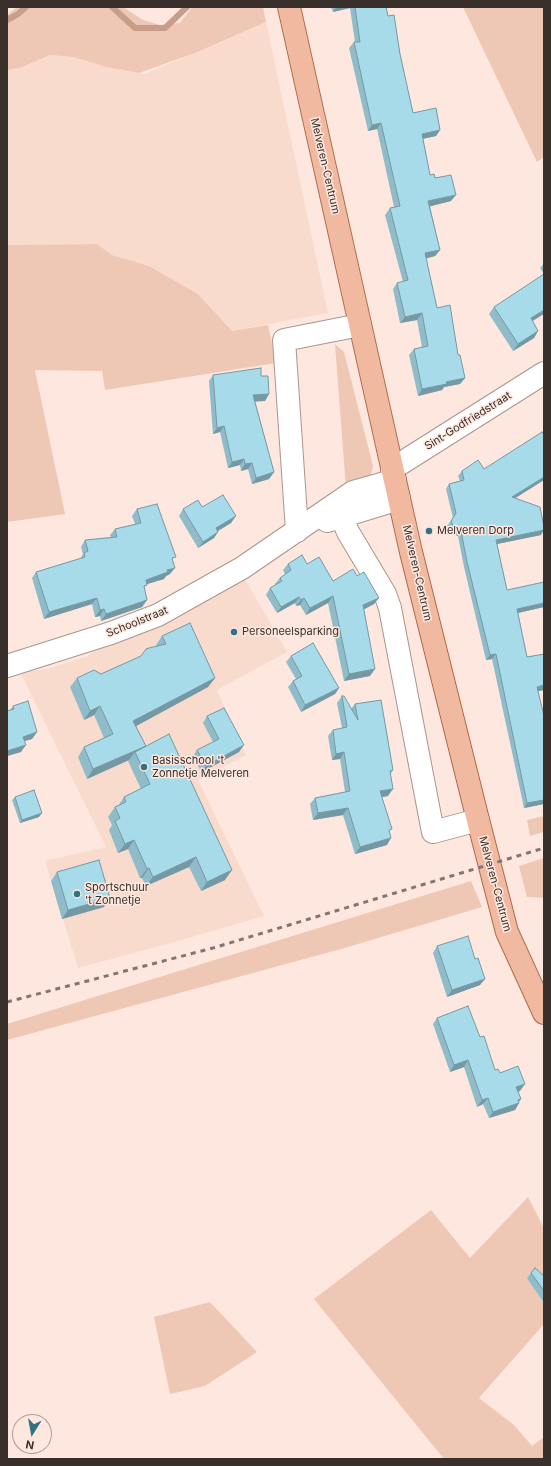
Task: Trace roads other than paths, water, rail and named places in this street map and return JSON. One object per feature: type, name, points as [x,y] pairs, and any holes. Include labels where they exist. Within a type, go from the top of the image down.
[{"type":"main road","name":"Melveren-Centrum","points":[[289,7],[411,552],[478,820],[507,932],[544,1013]]},
{"type":"street","points":[[297,531],[284,340],[360,325]]},
{"type":"street","name":"Sint-Godfriedstraat","points":[[396,483],[544,373]]},
{"type":"street","name":"Schoolstraat","points":[[297,531],[341,516],[396,483]]},
{"type":"street","name":"Schoolstraat","points":[[7,666],[104,635],[158,615],[242,568],[353,492],[396,483]]},
{"type":"street","points":[[341,516],[348,532],[385,594],[390,608],[433,832],[478,820]]},
{"type":"waterway","points":[[7,20],[18,14],[26,7]]},
{"type":"waterway","points":[[112,7],[135,28],[165,28],[187,7]]},
{"type":"railway","points":[[7,1002],[213,948],[544,848]]},
{"type":"place","name":"Melveren Dorp","points":[[429,531]]},
{"type":"place","name":"Personeelsparking","points":[[234,632]]},
{"type":"place","name":"Basisschool 't Zonnetje Melveren","points":[[144,767]]},
{"type":"place","name":"Sportschuur 't Zonnetje","points":[[77,894]]}]
